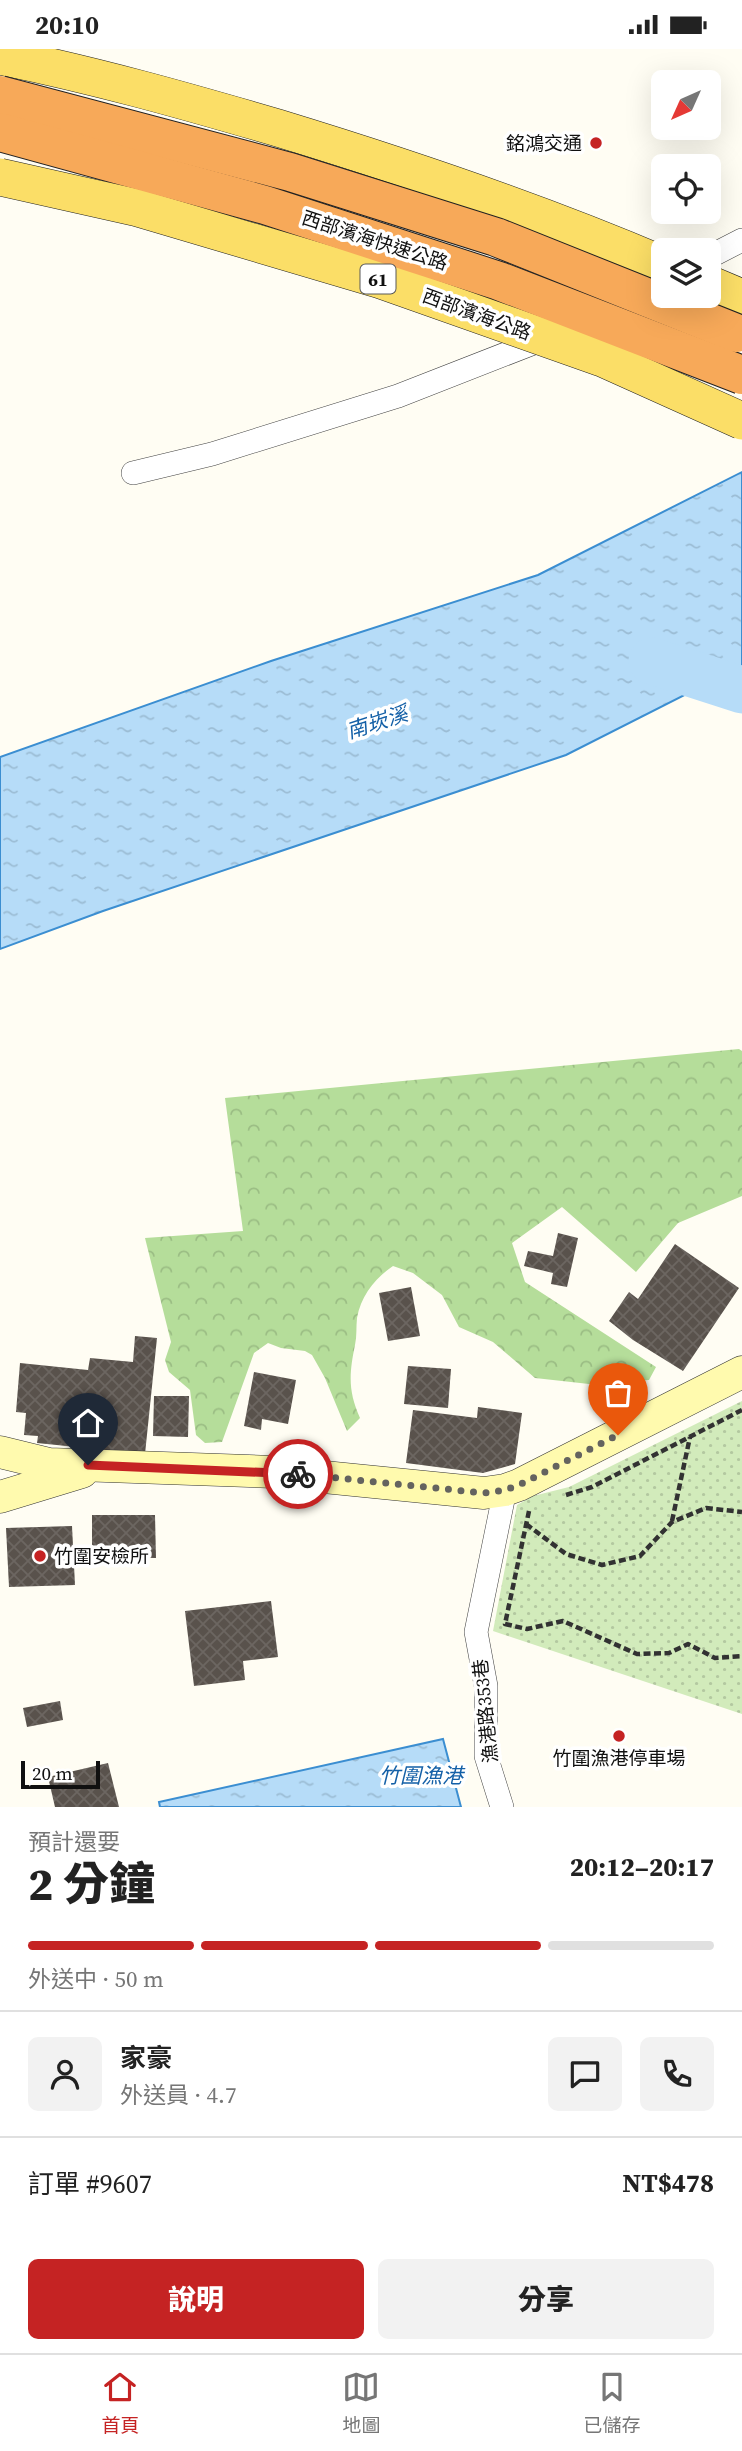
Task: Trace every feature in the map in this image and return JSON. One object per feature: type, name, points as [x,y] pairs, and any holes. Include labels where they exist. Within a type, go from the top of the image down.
[{"type":"highway","name":"西部濱海快速公路","points":[[0,95],[290,171],[739,316]]},
{"type":"highway","name":"西部濱海快速公路","points":[[0,132],[265,205],[475,273],[742,375]]},
{"type":"main road","points":[[0,56],[176,98],[446,180],[572,226],[651,260]]},
{"type":"main road","name":"西部濱海公路","points":[[0,177],[138,208],[381,280],[602,358],[742,421]]},
{"type":"main road","points":[[721,297],[739,316]]},
{"type":"street","points":[[721,251],[742,240]]},
{"type":"street","points":[[133,473],[212,454],[398,396],[574,327],[651,287]]},
{"type":"street","points":[[0,1452],[50,1464],[274,1472],[484,1493],[519,1485],[742,1372]]},
{"type":"street","points":[[0,1497],[108,1465]]},
{"type":"street","name":"漁港路353巷","points":[[502,1807],[486,1756],[486,1686],[476,1632],[505,1490]]},
{"type":"path","points":[[565,1496],[592,1487],[742,1410]]},
{"type":"path","points":[[672,1522],[690,1437]]},
{"type":"path","points":[[540,1506],[528,1511],[505,1624],[527,1629],[563,1621],[637,1654],[669,1653],[688,1644],[715,1658],[742,1656]]},
{"type":"path","points":[[526,1524],[566,1554],[602,1565],[640,1556],[672,1522],[706,1508],[742,1512]]},
{"type":"green space","points":[[739,1049],[742,1051],[742,1196],[678,1223],[636,1272],[562,1207],[512,1243],[525,1282],[656,1367],[649,1380],[589,1384],[535,1378],[493,1342],[459,1327],[442,1295],[413,1273],[393,1266],[370,1288],[359,1310],[351,1382],[353,1399],[360,1418],[347,1431],[325,1378],[312,1355],[268,1343],[254,1353],[222,1442],[205,1443],[196,1435],[190,1390],[169,1372],[165,1360],[171,1342],[145,1238],[243,1231],[225,1098]]},
{"type":"green space","points":[[742,1401],[742,1714],[493,1631],[517,1505],[533,1496],[569,1487]]},
{"type":"water","name":"南崁溪","points":[[742,472],[742,666],[566,755],[103,911],[0,949],[0,757],[271,661],[538,575]]},
{"type":"water","name":"竹圍漁港","points":[[443,1739],[461,1807],[160,1807],[159,1802]]},
{"type":"building","points":[[558,1233],[578,1238],[567,1287],[551,1284],[553,1273],[524,1266],[528,1251],[553,1256]]},
{"type":"building","points":[[675,1244],[739,1288],[683,1371],[633,1340],[609,1321],[629,1292],[638,1299]]},
{"type":"building","points":[[411,1287],[420,1336],[388,1341],[379,1293]]},
{"type":"building","points":[[135,1336],[157,1338],[145,1454],[37,1443],[38,1436],[24,1435],[26,1413],[16,1412],[20,1363],[88,1370],[90,1358],[133,1362]]},
{"type":"building","points":[[408,1366],[451,1369],[448,1408],[404,1404]]},
{"type":"building","points":[[254,1372],[296,1380],[288,1424],[262,1419],[261,1430],[244,1426]]},
{"type":"building","points":[[154,1396],[189,1396],[188,1437],[153,1436]]},
{"type":"building","points":[[478,1407],[522,1413],[515,1464],[483,1473],[406,1463],[413,1410],[477,1418]]},
{"type":"building","points":[[92,1515],[155,1515],[156,1558],[92,1557]]},
{"type":"building","name":"竹圍安檢所","points":[[72,1526],[75,1585],[9,1587],[6,1528]]},
{"type":"building","points":[[271,1601],[278,1657],[243,1661],[245,1680],[194,1686],[185,1611]]},
{"type":"building","points":[[60,1701],[63,1720],[27,1727],[23,1708]]},
{"type":"building","points":[[108,1763],[119,1807],[55,1807],[48,1777]]},
{"type":"waterway","points":[[652,661],[742,690]]},
{"type":"way so far","points":[[298,1474],[484,1493],[519,1485],[618,1435]]},
{"type":"place","name":"銘鴻交通","points":[[596,143]]},
{"type":"place","name":"竹圍安檢所","points":[[40,1556]]},
{"type":"place","name":"竹圍漁港停車場","points":[[619,1736]]},
{"type":"route","points":[[88,1465],[298,1474]]}]
